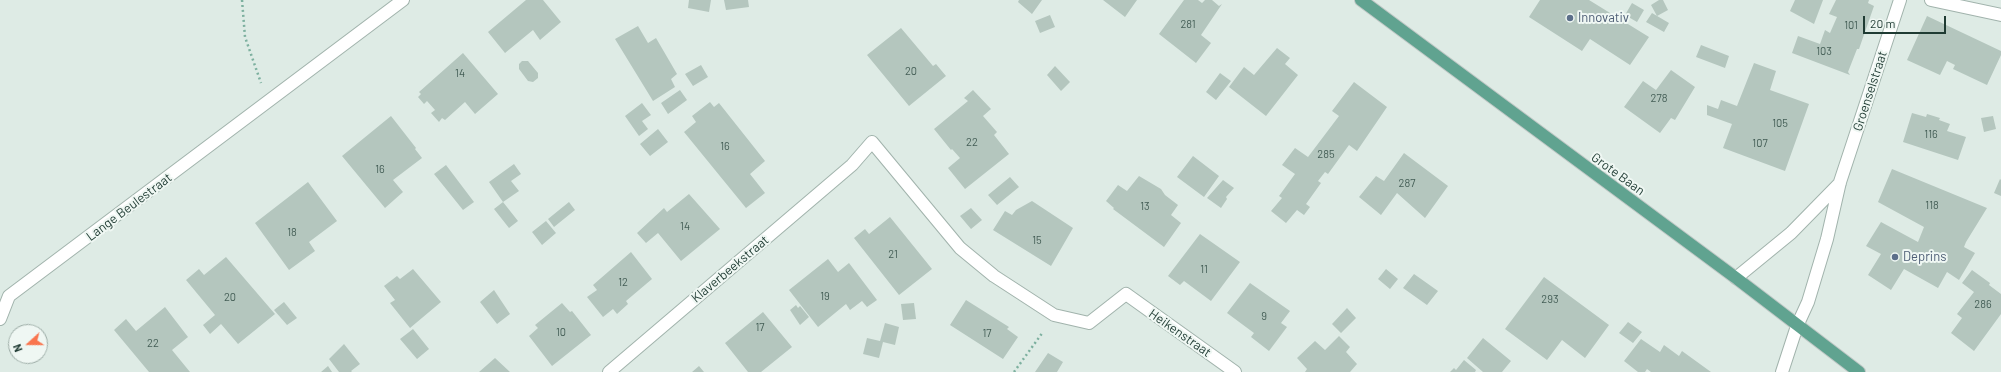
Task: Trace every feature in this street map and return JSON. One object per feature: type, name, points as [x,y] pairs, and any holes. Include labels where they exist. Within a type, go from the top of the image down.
[{"type":"main road","name":"Grote Baan","points":[[1361,0],[1736,278],[1859,372]]},
{"type":"street","name":"Lange Beulestraat","points":[[0,319],[10,296],[403,0]]},
{"type":"street","name":"Groenselstraat","points":[[1782,372],[1808,302],[1828,239],[1840,182],[1900,0]]},
{"type":"street","points":[[1931,0],[2001,15]]},
{"type":"street","name":"Klaverbeekstraat","points":[[609,372],[852,165],[872,142],[960,248],[994,276],[1054,315]]},
{"type":"street","name":"Groenselstraat","points":[[1736,278],[1791,233],[1840,182]]},
{"type":"street","name":"Heikenstraat","points":[[1054,315],[1089,323],[1126,294],[1235,372]]},
{"type":"path","points":[[242,0],[245,37],[268,103]]},
{"type":"path","points":[[1014,372],[1054,315]]},
{"type":"building","points":[[526,0],[543,0],[561,22],[540,40],[533,30],[505,53],[488,32]]},
{"type":"building","points":[[689,0],[711,0],[709,12],[688,8]]},
{"type":"building","points":[[724,0],[748,0],[749,7],[726,10]]},
{"type":"building","points":[[1019,0],[1042,0],[1032,14],[1018,2]]},
{"type":"building","points":[[1103,0],[1137,0],[1125,17]]},
{"type":"building","points":[[1184,0],[1198,0],[1202,3],[1205,0],[1212,0],[1219,6],[1222,4],[1201,35],[1211,43],[1196,63],[1159,34]]},
{"type":"building","points":[[1540,0],[1589,0],[1649,37],[1630,65],[1590,39],[1582,51],[1529,17]]},
{"type":"building","points":[[1659,0],[1663,0],[1668,10],[1657,16],[1651,5]]},
{"type":"building","points":[[1795,0],[1823,0],[1814,24],[1790,11]]},
{"type":"building","points":[[1836,0],[1869,0],[1868,3],[1874,6],[1859,49],[1857,49],[1848,72],[1850,75],[1792,53],[1798,36],[1820,44],[1825,30],[1830,33],[1837,17],[1829,14]]},
{"type":"building","points":[[1632,3],[1644,10],[1637,22],[1625,15]]},
{"type":"building","points":[[1652,13],[1669,23],[1664,32],[1646,22]]},
{"type":"building","points":[[1050,15],[1055,27],[1040,33],[1035,21]]},
{"type":"building","points":[[1927,16],[2001,51],[2001,55],[1987,85],[1953,69],[1955,65],[1947,61],[1940,75],[1907,60]]},
{"type":"building","points":[[638,26],[648,43],[656,38],[677,74],[671,79],[675,87],[653,101],[615,39]]},
{"type":"building","points":[[901,28],[933,66],[936,64],[946,76],[909,106],[867,55]]},
{"type":"building","points":[[1701,45],[1729,56],[1725,68],[1696,57]]},
{"type":"building","points":[[1277,48],[1290,58],[1285,64],[1298,75],[1266,116],[1229,87],[1244,67],[1254,75]]},
{"type":"building","points":[[463,53],[498,94],[475,114],[465,102],[445,120],[442,118],[439,122],[431,113],[435,110],[427,101],[424,104],[418,97],[421,94],[419,92]]},
{"type":"building","points":[[522,61],[528,61],[538,73],[538,78],[533,82],[528,81],[519,69],[519,64]]},
{"type":"building","points":[[1754,63],[1776,71],[1770,90],[1809,104],[1785,171],[1723,148],[1732,124],[1707,115],[1707,105],[1718,109],[1721,100],[1737,106]]},
{"type":"building","points":[[701,65],[708,77],[693,86],[685,74]]},
{"type":"building","points":[[1055,66],[1070,82],[1061,91],[1047,75]]},
{"type":"building","points":[[1671,70],[1695,87],[1675,120],[1671,118],[1660,133],[1624,107],[1643,81],[1656,90]]},
{"type":"building","points":[[1220,73],[1231,81],[1216,100],[1206,92]]},
{"type":"building","points":[[1354,82],[1387,107],[1357,151],[1349,145],[1328,174],[1325,172],[1318,181],[1321,183],[1306,204],[1310,207],[1304,215],[1297,210],[1286,223],[1271,211],[1282,198],[1279,196],[1295,174],[1282,165],[1295,148],[1308,157],[1339,116],[1332,111]]},
{"type":"building","points":[[680,90],[687,100],[668,114],[661,103]]},
{"type":"building","points":[[973,90],[991,109],[983,116],[997,132],[994,135],[1009,154],[965,189],[948,168],[960,158],[952,149],[951,150],[934,129],[968,101],[964,98]]},
{"type":"building","points":[[710,102],[714,107],[719,103],[765,161],[750,174],[765,193],[746,208],[684,132],[696,122],[692,116]]},
{"type":"building","points":[[642,103],[651,115],[642,121],[648,129],[639,136],[625,116]]},
{"type":"building","points":[[1912,113],[1926,117],[1927,114],[1940,118],[1939,120],[1950,124],[1947,131],[1966,137],[1958,160],[1903,142]]},
{"type":"building","points":[[391,116],[422,158],[393,180],[403,192],[385,208],[342,156]]},
{"type":"building","points":[[1993,116],[1996,129],[1984,132],[1981,118]]},
{"type":"building","points":[[658,129],[668,142],[650,156],[640,144]]},
{"type":"building","points":[[1404,153],[1448,186],[1425,218],[1397,193],[1381,215],[1359,197],[1376,176],[1384,181]]},
{"type":"building","points":[[1193,156],[1219,176],[1204,197],[1177,177]]},
{"type":"building","points":[[514,164],[521,174],[511,181],[519,191],[503,202],[489,182]]},
{"type":"building","points":[[446,165],[474,202],[463,210],[434,174]]},
{"type":"building","points":[[1892,169],[1987,208],[1964,247],[1975,253],[1959,280],[1947,272],[1938,288],[1904,269],[1891,290],[1868,275],[1881,254],[1866,246],[1881,222],[1918,242],[1924,227],[1878,202]]},
{"type":"building","points":[[1139,176],[1161,189],[1165,195],[1178,205],[1171,215],[1181,223],[1164,247],[1113,209],[1114,208],[1106,201],[1118,185],[1127,191]]},
{"type":"building","points":[[1010,177],[1019,187],[997,205],[988,195]]},
{"type":"building","points":[[2000,179],[2001,180],[2001,196],[1994,193]]},
{"type":"building","points":[[1223,180],[1234,188],[1226,197],[1227,199],[1221,208],[1207,198]]},
{"type":"building","points":[[308,182],[337,221],[309,242],[315,251],[289,270],[255,223]]},
{"type":"building","points":[[689,194],[720,229],[681,261],[658,233],[646,243],[637,233],[664,208],[667,212]]},
{"type":"building","points":[[1032,201],[1073,228],[1051,266],[993,230],[1005,211],[1012,215],[1016,210]]},
{"type":"building","points":[[503,202],[518,221],[509,228],[494,209]]},
{"type":"building","points":[[569,202],[575,210],[554,227],[548,219]]},
{"type":"building","points":[[971,208],[982,220],[971,229],[960,216]]},
{"type":"building","points":[[890,217],[932,269],[899,295],[854,238],[865,229],[869,234]]},
{"type":"building","points":[[546,221],[556,233],[542,245],[532,232]]},
{"type":"building","points":[[1200,234],[1240,262],[1211,301],[1184,281],[1180,285],[1168,276]]},
{"type":"building","points":[[631,252],[652,279],[626,301],[628,304],[617,314],[613,309],[603,317],[587,297],[597,290],[593,285]]},
{"type":"building","points":[[226,257],[275,314],[238,344],[221,324],[210,334],[203,325],[215,315],[186,280],[199,269],[204,275]]},
{"type":"building","points":[[828,259],[838,272],[849,263],[877,300],[867,307],[862,301],[850,310],[846,304],[818,327],[789,290]]},
{"type":"building","points":[[413,269],[441,302],[410,328],[390,303],[395,300],[384,286],[397,276],[400,279]]},
{"type":"building","points":[[1386,269],[1398,279],[1390,289],[1378,279]]},
{"type":"building","points":[[1972,270],[1990,283],[1989,285],[2001,294],[2001,314],[1974,351],[1951,333],[1962,318],[1957,314],[1974,292],[1962,283]]},
{"type":"building","points":[[1414,274],[1438,291],[1427,305],[1403,288]]},
{"type":"building","points":[[1544,277],[1609,325],[1585,358],[1562,340],[1547,360],[1505,329]]},
{"type":"building","points":[[1250,283],[1290,311],[1281,323],[1287,327],[1269,351],[1251,337],[1254,333],[1227,313]]},
{"type":"building","points":[[494,290],[510,314],[497,324],[480,302]]},
{"type":"building","points":[[966,300],[1009,327],[1007,329],[1018,337],[1003,359],[950,325]]},
{"type":"building","points":[[284,302],[297,318],[287,325],[274,310]]},
{"type":"building","points":[[562,303],[570,312],[572,311],[591,335],[552,366],[529,336],[538,328],[535,325]]},
{"type":"building","points":[[914,303],[916,319],[903,320],[901,304]]},
{"type":"building","points":[[796,305],[798,308],[800,306],[809,317],[800,325],[790,310]]},
{"type":"building","points":[[165,307],[188,337],[172,350],[190,372],[149,372],[114,330],[126,319],[136,331]]},
{"type":"building","points":[[1347,308],[1356,318],[1341,333],[1332,324]]},
{"type":"building","points":[[763,312],[792,347],[761,372],[748,372],[725,343]]},
{"type":"building","points":[[1628,322],[1642,332],[1633,343],[1619,333]]},
{"type":"building","points":[[885,323],[899,327],[895,345],[883,342],[879,358],[863,354],[867,338],[880,341]]},
{"type":"building","points":[[413,329],[429,349],[417,359],[400,339]]},
{"type":"building","points":[[1339,336],[1350,347],[1346,352],[1357,364],[1350,372],[1305,372],[1307,369],[1297,358],[1315,341],[1325,350]]},
{"type":"building","points":[[1483,338],[1511,361],[1502,372],[1483,372],[1467,358]]},
{"type":"building","points":[[1641,339],[1660,352],[1664,345],[1679,356],[1682,351],[1711,372],[1651,372],[1647,369],[1645,372],[1638,372],[1624,361]]},
{"type":"building","points":[[344,344],[360,364],[351,371],[352,372],[339,372],[329,359]]},
{"type":"building","points":[[1048,353],[1063,362],[1057,372],[1035,372]]},
{"type":"building","points":[[495,358],[510,372],[479,372]]},
{"type":"building","points":[[1464,360],[1476,370],[1475,372],[1450,372],[1454,368],[1456,370]]},
{"type":"building","points":[[328,366],[332,372],[321,372]]},
{"type":"building","points":[[699,366],[704,372],[692,372]]},
{"type":"place","name":"Innovativ","points":[[1570,18]]},
{"type":"place","name":"Deprins","points":[[1895,257]]}]
